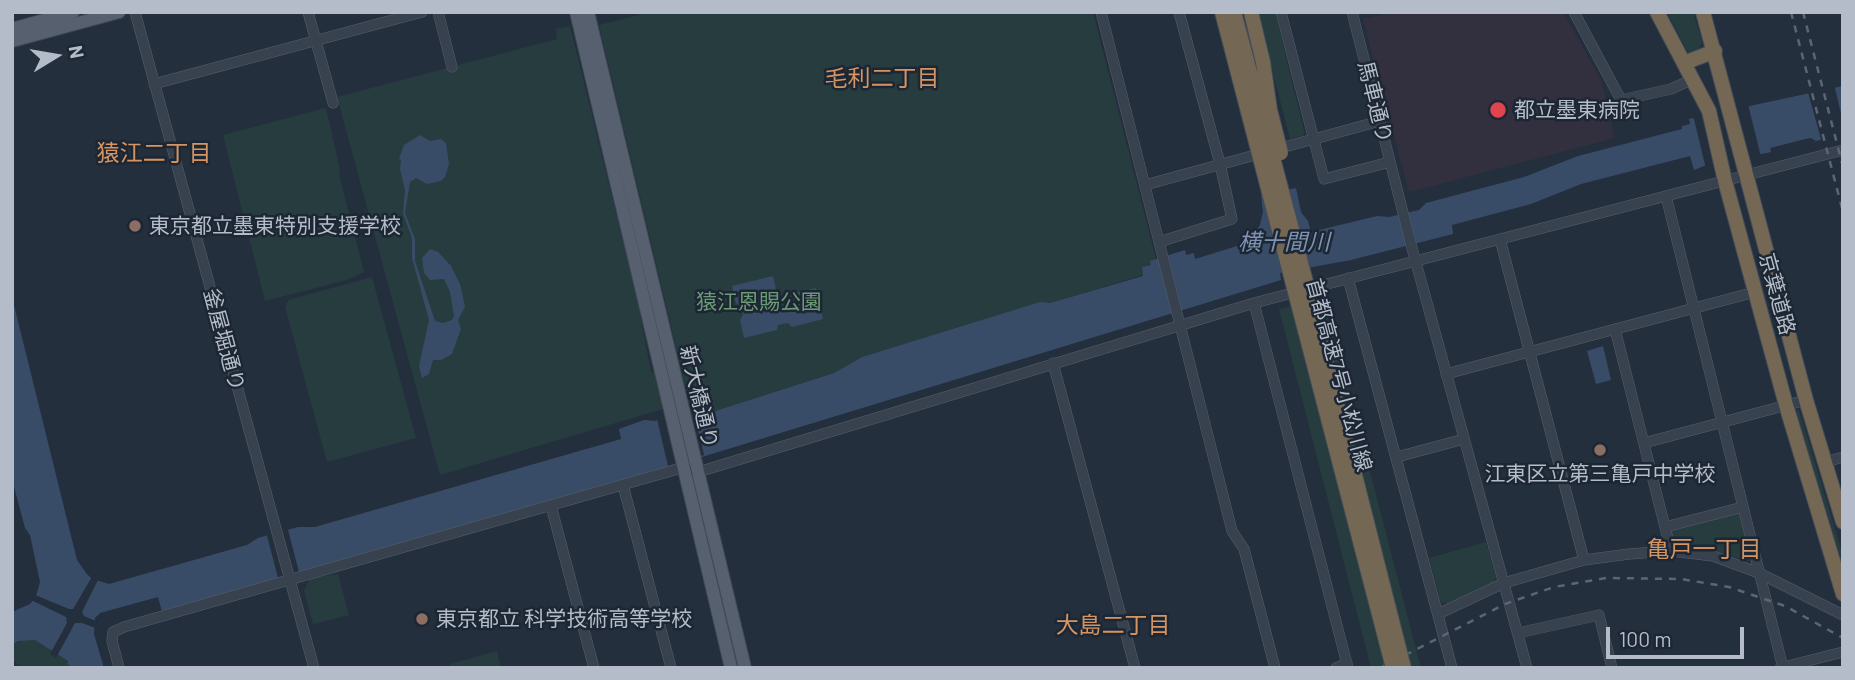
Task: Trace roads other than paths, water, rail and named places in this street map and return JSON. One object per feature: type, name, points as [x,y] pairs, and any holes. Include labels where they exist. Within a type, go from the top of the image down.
[{"type":"highway","points":[[1213,12],[1258,180],[1275,212]]},
{"type":"highway","name":"首都高速7号小松川線","points":[[1222,12],[1393,668]]},
{"type":"highway","name":"首都高速7号小松川線","points":[[1234,12],[1404,668]]},
{"type":"highway","points":[[1251,12],[1305,278]]},
{"type":"highway","name":"京葉道路","points":[[1657,12],[1709,111],[1723,174],[1786,405],[1843,594]]},
{"type":"highway","name":"京葉道路","points":[[1703,12],[1806,400],[1843,522]]},
{"type":"highway","points":[[1684,63],[1715,51]]},
{"type":"main road","points":[[12,29],[74,12]]},
{"type":"main road","points":[[12,41],[119,12]]},
{"type":"main road","name":"新大橋通り","points":[[576,12],[675,405]]},
{"type":"main road","name":"新大橋通り","points":[[588,12],[689,465],[731,668]]},
{"type":"main road","name":"新大橋通り","points":[[689,465],[745,668]]},
{"type":"street","name":"釜屋堀通り","points":[[135,12],[314,668]]},
{"type":"street","points":[[308,12],[332,103]]},
{"type":"street","points":[[155,84],[422,12]]},
{"type":"street","points":[[438,12],[452,67]]},
{"type":"street","points":[[1101,12],[1232,530],[1244,549],[1275,668]]},
{"type":"street","points":[[1159,242],[1232,219],[1220,164],[1178,12]]},
{"type":"street","points":[[1281,12],[1324,179],[1390,162]]},
{"type":"street","points":[[1574,12],[1621,100],[1660,93],[1682,86],[1693,79]]},
{"type":"street","name":"馬車通り","points":[[1354,13],[1415,261],[1527,668]]},
{"type":"street","points":[[1144,184],[1380,121]]},
{"type":"street","points":[[119,668],[112,641],[113,632],[124,627],[1054,363],[1254,303],[1666,196],[1723,174],[1746,175],[1843,150]]},
{"type":"street","points":[[1666,196],[1782,668],[1843,652]]},
{"type":"street","points":[[1500,239],[1584,560]]},
{"type":"street","points":[[1348,278],[1452,668]]},
{"type":"street","points":[[1446,374],[1755,292]]},
{"type":"street","points":[[1254,303],[1348,665],[1336,668]]},
{"type":"street","points":[[1615,329],[1671,551]]},
{"type":"street","points":[[1054,363],[1135,668]]},
{"type":"street","points":[[1644,443],[1806,400]]},
{"type":"street","points":[[1396,457],[1464,439]]},
{"type":"street","points":[[1826,462],[1843,457]]},
{"type":"street","points":[[623,485],[671,668]]},
{"type":"street","points":[[551,506],[594,668]]},
{"type":"street","points":[[1665,527],[1743,507]]},
{"type":"street","points":[[1438,614],[1504,583],[1584,560],[1671,551],[1713,556],[1759,573],[1843,615]]},
{"type":"street","points":[[1518,633],[1599,615],[1612,668]]},
{"type":"water","name":"横十間川","points":[[1843,86],[1843,134],[1816,141],[1805,139],[1770,148],[1771,152],[1694,170],[1690,156],[1581,184],[1531,204],[1452,225],[1453,234],[1351,260],[1280,273],[1281,280],[558,501],[162,612],[158,597],[100,613],[95,618],[94,634],[104,668],[73,668],[67,664],[68,661],[35,640],[19,641],[12,645],[12,612],[30,604],[36,596],[40,582],[30,535],[25,528],[12,479],[12,297],[77,560],[92,579],[109,584],[247,545],[258,538],[298,527],[315,527],[621,439],[619,429],[644,420],[656,421],[662,413],[690,405],[708,400],[712,412],[834,373],[862,357],[1040,302],[1050,303],[1143,276],[1142,267],[1151,265],[1150,261],[1185,250],[1186,255],[1194,253],[1195,259],[1237,246],[1252,236],[1260,225],[1263,212],[1261,195],[1296,188],[1301,212],[1308,221],[1311,232],[1377,216],[1389,217],[1419,210],[1426,203],[1524,177],[1578,156],[1682,129],[1682,126],[1690,124],[1689,119]]},
{"type":"water","points":[[420,135],[430,141],[441,139],[446,143],[449,164],[441,181],[427,184],[416,178],[410,182],[405,213],[415,239],[415,261],[435,321],[443,323],[452,320],[454,316],[450,292],[444,279],[430,280],[424,273],[422,258],[430,249],[438,252],[451,266],[460,284],[465,307],[458,320],[461,329],[452,354],[441,360],[433,360],[429,374],[422,378],[419,366],[429,320],[412,258],[412,238],[403,213],[405,190],[399,159],[404,145]]},
{"type":"water","points":[[773,276],[776,289],[770,296],[773,307],[793,303],[795,293],[816,288],[823,319],[792,327],[788,323],[778,325],[777,330],[744,338],[740,320],[743,315],[741,306],[736,303],[732,286]]},
{"type":"water","points":[[1603,346],[1611,380],[1596,384],[1587,351]]},
{"type":"railway","points":[[1791,12],[1843,212]]},
{"type":"railway","points":[[1803,12],[1843,167]]},
{"type":"railway","points":[[1380,668],[1505,604],[1554,587],[1606,578],[1681,579],[1729,587],[1785,606],[1843,638]]},
{"type":"place","name":"都立墨東病院","points":[[1498,110]]},
{"type":"place","name":"東京都立墨東特別支援学校","points":[[135,226]]},
{"type":"place","name":"江東区立第三亀戸中学校","points":[[1600,450]]},
{"type":"place","name":"東京都立 科学技術高等学校","points":[[422,619]]},
{"type":"district","name":"毛利二丁目","points":[[882,78]]},
{"type":"district","name":"猿江二丁目","points":[[154,153]]},
{"type":"district","name":"亀戸一丁目","points":[[1704,549]]},
{"type":"district","name":"大島二丁目","points":[[1113,625]]},
{"type":"park label","name":"猿江恩賜公園","points":[[759,302]]}]
